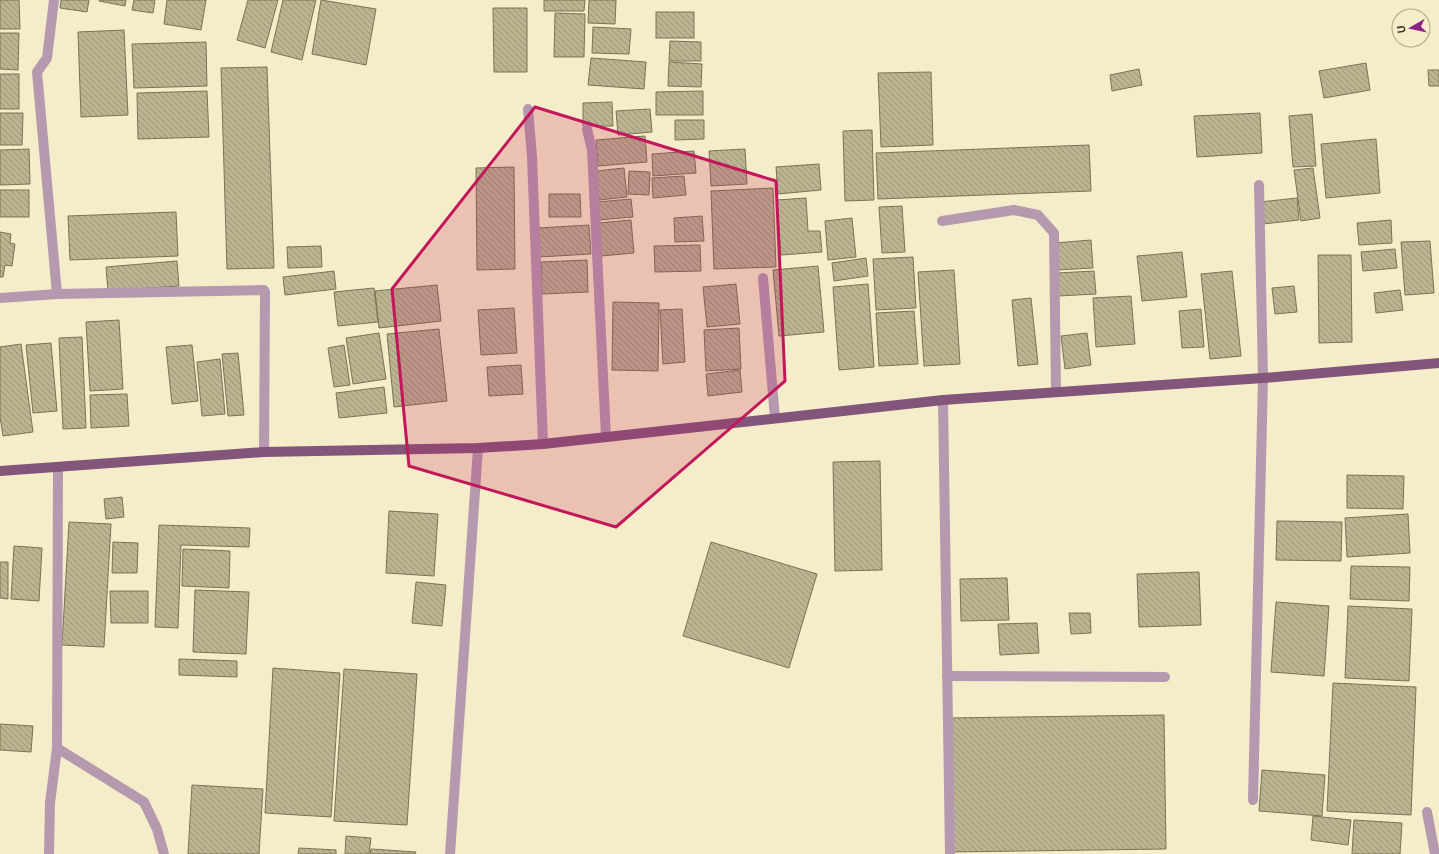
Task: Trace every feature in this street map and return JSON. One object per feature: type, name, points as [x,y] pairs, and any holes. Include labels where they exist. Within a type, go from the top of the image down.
[{"type":"main road","points":[[0,471],[264,452],[478,448],[543,444],[943,400],[1263,378],[1439,363]]},
{"type":"street","points":[[54,0],[47,58],[37,72],[57,294]]},
{"type":"street","points":[[528,108],[532,156],[543,444]]},
{"type":"street","points":[[587,129],[592,150],[606,437]]},
{"type":"street","points":[[1253,800],[1263,378],[1259,185]]},
{"type":"street","points":[[942,221],[1014,210],[1038,215],[1054,233],[1056,392]]},
{"type":"street","points":[[763,278],[774,418]]},
{"type":"street","points":[[0,298],[57,294],[264,290],[264,452]]},
{"type":"street","points":[[943,400],[950,854]]},
{"type":"street","points":[[450,854],[478,448]]},
{"type":"street","points":[[49,854],[50,803],[57,748],[58,467]]},
{"type":"street","points":[[947,676],[1165,677]]},
{"type":"street","points":[[57,748],[144,802],[156,828],[164,854]]},
{"type":"street","points":[[1427,812],[1435,854]]},
{"type":"highlighted area","points":[[535,107],[776,181],[785,381],[616,527],[409,466],[392,289]]},
{"type":"building","points":[[0,0],[19,0],[20,29],[0,29]]},
{"type":"building","points":[[61,0],[89,0],[87,12],[60,8]]},
{"type":"building","points":[[99,0],[126,0],[125,6]]},
{"type":"building","points":[[134,0],[155,0],[153,13],[132,10]]},
{"type":"building","points":[[167,0],[206,0],[201,30],[164,24]]},
{"type":"building","points":[[248,0],[278,0],[265,48],[237,40]]},
{"type":"building","points":[[283,0],[316,0],[302,60],[271,52]]},
{"type":"building","points":[[321,0],[376,9],[366,65],[312,54]]},
{"type":"building","points":[[544,0],[585,0],[584,11],[544,11]]},
{"type":"building","points":[[589,0],[616,0],[615,24],[588,23]]},
{"type":"building","points":[[493,8],[527,8],[527,72],[494,72]]},
{"type":"building","points":[[656,12],[694,12],[694,38],[656,38]]},
{"type":"building","points":[[555,13],[585,14],[584,57],[554,57]]},
{"type":"building","points":[[593,27],[631,29],[629,54],[592,53]]},
{"type":"building","points":[[124,30],[128,115],[81,117],[78,32]]},
{"type":"building","points":[[0,33],[19,33],[18,70],[0,69]]},
{"type":"building","points":[[670,41],[701,42],[701,61],[669,61]]},
{"type":"building","points":[[206,42],[207,86],[134,88],[132,44]]},
{"type":"building","points":[[591,58],[646,62],[644,89],[588,85]]},
{"type":"building","points":[[669,62],[702,64],[701,87],[668,86]]},
{"type":"building","points":[[1366,63],[1370,90],[1324,98],[1319,71]]},
{"type":"building","points":[[267,67],[274,268],[227,269],[221,68]]},
{"type":"building","points":[[1139,69],[1142,85],[1112,91],[1110,75]]},
{"type":"building","points":[[1428,70],[1439,70],[1439,86],[1429,86]]},
{"type":"building","points":[[931,72],[933,145],[881,147],[878,73]]},
{"type":"building","points":[[0,74],[19,74],[19,109],[0,109]]},
{"type":"building","points":[[207,91],[209,137],[138,139],[137,93]]},
{"type":"building","points":[[703,91],[703,115],[656,115],[656,92]]},
{"type":"building","points":[[612,102],[613,126],[583,126],[583,103]]},
{"type":"building","points":[[650,109],[652,132],[618,135],[616,111]]},
{"type":"building","points":[[0,113],[23,113],[22,145],[0,145]]},
{"type":"building","points":[[1260,113],[1262,153],[1197,157],[1194,116]]},
{"type":"building","points":[[1312,114],[1316,166],[1293,167],[1289,116]]},
{"type":"building","points":[[675,120],[704,120],[704,139],[675,140]]},
{"type":"building","points":[[872,130],[874,200],[845,201],[843,131]]},
{"type":"building","points":[[645,136],[647,162],[598,166],[596,140]]},
{"type":"building","points":[[1376,139],[1380,193],[1326,198],[1321,144]]},
{"type":"building","points":[[1089,145],[1091,191],[878,199],[876,153]]},
{"type":"building","points":[[29,149],[30,184],[0,185],[0,150]]},
{"type":"building","points":[[745,149],[747,184],[711,186],[709,151]]},
{"type":"building","points":[[694,151],[696,173],[653,176],[652,154]]},
{"type":"building","points":[[819,164],[821,190],[778,194],[776,167]]},
{"type":"building","points":[[514,167],[515,269],[477,270],[476,168]]},
{"type":"building","points":[[624,168],[627,197],[599,200],[596,171]]},
{"type":"building","points":[[1313,168],[1320,218],[1301,221],[1294,170]]},
{"type":"building","points":[[629,171],[650,172],[649,195],[628,194]]},
{"type":"building","points":[[684,176],[686,195],[653,198],[652,178]]},
{"type":"building","points":[[773,188],[776,267],[714,269],[711,191]]},
{"type":"building","points":[[0,190],[29,190],[29,217],[0,217]]},
{"type":"building","points":[[549,194],[580,194],[581,217],[549,217]]},
{"type":"building","points":[[806,198],[808,231],[820,231],[822,252],[781,255],[777,200]]},
{"type":"building","points":[[1297,198],[1299,220],[1263,224],[1260,202]]},
{"type":"building","points":[[631,199],[633,217],[599,220],[597,202]]},
{"type":"building","points":[[902,206],[905,252],[882,253],[879,207]]},
{"type":"building","points":[[176,212],[178,256],[70,260],[68,216]]},
{"type":"building","points":[[702,216],[704,241],[675,242],[674,218]]},
{"type":"building","points":[[852,218],[856,257],[828,260],[825,221]]},
{"type":"building","points":[[631,220],[634,253],[601,256],[598,223]]},
{"type":"building","points":[[1391,220],[1392,243],[1359,245],[1357,223]]},
{"type":"building","points":[[589,225],[591,254],[539,257],[538,228]]},
{"type":"building","points":[[0,232],[11,234],[10,243],[15,244],[12,266],[5,265],[3,277],[0,277]]},
{"type":"building","points":[[1091,240],[1093,268],[1057,270],[1055,243]]},
{"type":"building","points":[[1430,241],[1434,293],[1405,295],[1401,242]]},
{"type":"building","points":[[700,245],[701,271],[655,272],[654,246]]},
{"type":"building","points":[[321,246],[322,267],[288,268],[287,247]]},
{"type":"building","points":[[1395,249],[1397,268],[1363,271],[1361,252]]},
{"type":"building","points":[[1182,252],[1187,297],[1142,301],[1137,256]]},
{"type":"building","points":[[1318,255],[1351,255],[1352,342],[1319,343]]},
{"type":"building","points":[[913,257],[916,308],[876,310],[873,259]]},
{"type":"building","points":[[866,258],[868,276],[834,281],[832,263]]},
{"type":"building","points":[[587,260],[588,292],[542,294],[541,262]]},
{"type":"building","points":[[177,261],[179,286],[108,291],[106,267]]},
{"type":"building","points":[[818,266],[824,332],[779,336],[773,270]]},
{"type":"building","points":[[954,270],[960,364],[924,366],[918,272]]},
{"type":"building","points":[[334,271],[336,289],[285,295],[283,277]]},
{"type":"building","points":[[1094,271],[1096,294],[1058,296],[1057,273]]},
{"type":"building","points":[[1232,271],[1241,356],[1210,359],[1201,274]]},
{"type":"building","points":[[736,284],[740,324],[707,327],[703,287]]},
{"type":"building","points":[[868,284],[874,367],[839,370],[833,287]]},
{"type":"building","points":[[437,285],[441,321],[379,328],[375,291]]},
{"type":"building","points":[[1294,286],[1297,312],[1275,314],[1272,288]]},
{"type":"building","points":[[374,288],[378,322],[338,326],[334,292]]},
{"type":"building","points":[[1400,290],[1403,310],[1376,313],[1374,293]]},
{"type":"building","points":[[1131,296],[1135,344],[1096,347],[1093,298]]},
{"type":"building","points":[[1031,298],[1038,364],[1018,366],[1012,300]]},
{"type":"building","points":[[613,302],[659,303],[658,371],[612,370]]},
{"type":"building","points":[[514,308],[517,353],[481,355],[478,310]]},
{"type":"building","points":[[682,309],[685,362],[663,364],[660,310]]},
{"type":"building","points":[[1201,309],[1204,347],[1182,348],[1179,311]]},
{"type":"building","points":[[914,311],[918,364],[879,366],[876,313]]},
{"type":"building","points":[[119,320],[123,389],[90,391],[86,322]]},
{"type":"building","points":[[739,328],[741,369],[706,371],[704,330]]},
{"type":"building","points":[[439,329],[447,401],[394,407],[387,334]]},
{"type":"building","points":[[379,333],[386,379],[353,384],[346,338]]},
{"type":"building","points":[[1087,333],[1091,365],[1065,369],[1061,336]]},
{"type":"building","points":[[82,337],[86,428],[63,429],[59,338]]},
{"type":"building","points":[[51,343],[57,411],[33,413],[26,345]]},
{"type":"building","points":[[21,344],[33,432],[3,436],[0,417],[0,347]]},
{"type":"building","points":[[192,345],[198,401],[172,404],[166,347]]},
{"type":"building","points":[[344,345],[350,385],[334,387],[328,348]]},
{"type":"building","points":[[238,353],[244,415],[228,416],[222,354]]},
{"type":"building","points":[[220,359],[225,414],[202,416],[197,362]]},
{"type":"building","points":[[521,365],[523,394],[489,396],[487,367]]},
{"type":"building","points":[[740,370],[742,392],[708,396],[706,374]]},
{"type":"building","points":[[384,387],[387,413],[339,418],[336,393]]},
{"type":"building","points":[[127,394],[129,426],[91,428],[90,395]]},
{"type":"building","points":[[880,461],[882,570],[835,571],[833,462]]},
{"type":"building","points":[[1347,475],[1404,476],[1403,509],[1347,508]]},
{"type":"building","points":[[122,497],[124,517],[106,519],[104,499]]},
{"type":"building","points":[[389,511],[438,514],[434,576],[386,573]]},
{"type":"building","points":[[1408,514],[1410,553],[1347,557],[1345,518]]},
{"type":"building","points":[[1277,521],[1342,522],[1341,561],[1276,560]]},
{"type":"building","points":[[69,522],[111,524],[104,647],[62,645]]},
{"type":"building","points":[[159,525],[250,528],[249,547],[181,545],[178,628],[155,627]]},
{"type":"building","points":[[113,542],[138,543],[137,573],[112,573]]},
{"type":"building","points":[[711,542],[817,574],[789,668],[683,636]]},
{"type":"building","points":[[14,546],[42,548],[39,601],[11,599]]},
{"type":"building","points":[[183,549],[230,551],[229,588],[182,586]]},
{"type":"building","points":[[0,562],[8,562],[8,599],[0,598]]},
{"type":"building","points":[[1351,566],[1410,567],[1409,601],[1350,599]]},
{"type":"building","points":[[1199,572],[1201,625],[1139,627],[1137,574]]},
{"type":"building","points":[[1007,578],[1009,620],[961,621],[960,579]]},
{"type":"building","points":[[416,582],[446,585],[442,626],[412,623]]},
{"type":"building","points":[[195,590],[249,592],[246,654],[193,652]]},
{"type":"building","points":[[110,591],[148,591],[148,623],[111,623]]},
{"type":"building","points":[[1276,602],[1329,606],[1324,676],[1271,672]]},
{"type":"building","points":[[1348,606],[1412,609],[1409,681],[1345,678]]},
{"type":"building","points":[[1069,613],[1090,613],[1091,633],[1071,634]]},
{"type":"building","points":[[1037,623],[1039,653],[1000,655],[998,624]]},
{"type":"building","points":[[179,659],[237,661],[237,677],[179,675]]},
{"type":"building","points":[[273,668],[340,673],[331,817],[265,813]]},
{"type":"building","points":[[344,669],[417,674],[407,825],[334,821]]},
{"type":"building","points":[[1333,683],[1416,687],[1411,815],[1327,811]]},
{"type":"building","points":[[1164,715],[1166,849],[950,852],[948,718]]},
{"type":"building","points":[[0,724],[33,726],[31,752],[0,750]]},
{"type":"building","points":[[1262,770],[1325,775],[1322,816],[1259,811]]},
{"type":"building","points":[[192,785],[263,789],[259,854],[188,854]]},
{"type":"building","points":[[1313,816],[1351,820],[1348,845],[1311,840]]},
{"type":"building","points":[[1354,820],[1402,823],[1400,854],[1352,854]]},
{"type":"building","points":[[346,836],[371,838],[369,854],[345,854]]},
{"type":"building","points":[[299,848],[336,850],[336,854],[298,854]]},
{"type":"building","points":[[371,849],[416,852],[415,854],[370,854]]}]
